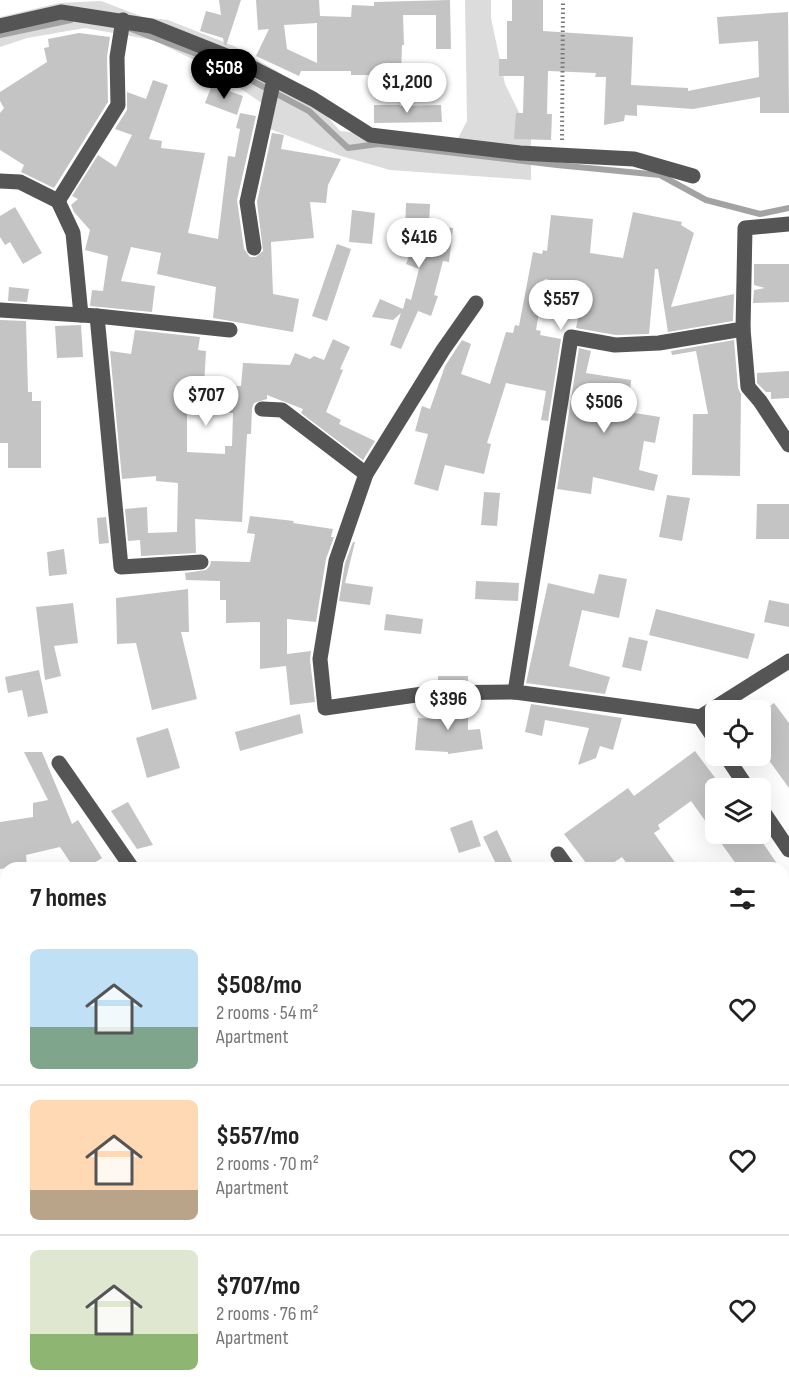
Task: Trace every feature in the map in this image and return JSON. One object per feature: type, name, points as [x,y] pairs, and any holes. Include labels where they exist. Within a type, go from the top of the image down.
[{"type":"street","points":[[0,26],[61,12],[151,26],[239,61],[313,99],[370,135],[520,153],[634,159],[693,176]]},
{"type":"street","points":[[58,201],[118,105],[117,57],[123,20]]},
{"type":"street","points":[[254,248],[247,202],[274,79]]},
{"type":"street","points":[[0,181],[20,182],[58,201],[72,233],[81,315]]},
{"type":"street","points":[[789,224],[745,228],[743,329],[748,387],[789,445]]},
{"type":"street","points":[[476,303],[443,350],[366,474],[336,561],[320,659],[325,708],[430,693],[515,692],[700,717],[789,661]]},
{"type":"street","points":[[0,310],[97,316],[230,330]]},
{"type":"street","points":[[97,316],[121,567],[201,562]]},
{"type":"street","points":[[515,692],[571,337],[615,345],[659,343],[743,329]]},
{"type":"street","points":[[262,409],[282,410],[366,474]]},
{"type":"street","points":[[700,717],[705,724]]},
{"type":"street","points":[[59,762],[128,862]]},
{"type":"street","points":[[771,823],[789,850]]},
{"type":"street","points":[[558,854],[564,862]]},
{"type":"path","points":[[562,156],[563,3]]},
{"type":"shaded area","points":[[465,0],[491,0],[491,18],[505,84],[531,137],[531,180],[390,170],[341,156],[270,129],[273,111],[211,68],[153,40],[85,28],[27,38],[0,47],[0,17],[59,3],[101,1],[143,17],[168,20],[234,46],[299,84],[340,131],[455,144],[467,121]]},
{"type":"building","points":[[219,0],[241,0],[226,46],[223,38],[200,31],[206,11],[221,15]]},
{"type":"building","points":[[256,0],[319,0],[320,16],[351,17],[352,5],[374,6],[374,2],[450,0],[451,49],[436,49],[436,15],[403,15],[404,45],[402,45],[401,75],[351,75],[351,71],[301,71],[299,76],[256,56],[269,29],[258,30]],"holes":[[[317,23],[317,63],[287,49],[284,25]]]},
{"type":"building","points":[[512,0],[543,0],[543,31],[633,37],[631,85],[688,88],[688,91],[759,77],[758,41],[719,44],[717,17],[788,12],[789,113],[760,113],[760,97],[693,109],[637,105],[637,116],[625,115],[624,121],[604,125],[606,77],[595,77],[596,73],[548,71],[547,114],[552,114],[551,140],[514,139],[516,113],[523,113],[524,76],[499,76],[499,59],[507,59],[507,21],[512,21]]},
{"type":"building","points":[[79,33],[110,37],[107,57],[108,102],[54,188],[21,172],[24,165],[0,150],[0,113],[4,108],[0,101],[0,92],[47,62],[44,48],[49,47],[48,39]]},
{"type":"building","points":[[153,80],[168,85],[149,139],[162,141],[161,148],[205,153],[188,233],[218,239],[228,156],[235,157],[240,129],[236,128],[240,113],[256,116],[237,200],[244,249],[250,257],[256,257],[263,251],[257,202],[272,133],[284,135],[281,149],[341,159],[328,185],[326,203],[310,202],[314,238],[271,242],[273,294],[299,299],[293,332],[213,318],[216,287],[157,274],[161,253],[131,247],[121,281],[155,286],[152,312],[90,306],[92,290],[103,291],[108,256],[85,250],[90,230],[74,212],[71,205],[78,199],[72,196],[98,155],[116,167],[132,135],[115,129],[127,110],[127,92],[146,99]]},
{"type":"building","points":[[212,85],[243,96],[237,115],[205,103]]},
{"type":"building","points":[[374,105],[441,105],[442,122],[374,123]]},
{"type":"building","points":[[406,203],[430,204],[429,226],[453,228],[449,262],[443,261],[434,295],[438,296],[431,316],[418,311],[401,349],[390,345],[401,313],[393,320],[372,317],[380,299],[403,309],[406,298],[411,300],[419,269],[406,264],[409,256],[398,255],[401,235],[405,235]]},
{"type":"building","points":[[15,207],[42,253],[23,264],[10,242],[5,245],[0,237],[0,216]]},
{"type":"building","points":[[352,210],[375,213],[372,244],[349,242]]},
{"type":"building","points":[[633,212],[682,222],[681,225],[694,233],[671,307],[734,294],[733,321],[668,332],[658,269],[655,269],[649,334],[616,335],[576,328],[585,287],[545,279],[536,330],[541,331],[540,335],[561,339],[548,421],[541,420],[546,391],[506,383],[487,443],[491,444],[484,474],[445,465],[438,491],[414,484],[428,434],[415,431],[422,406],[430,409],[445,366],[462,340],[471,344],[461,374],[490,384],[506,332],[513,333],[515,325],[519,326],[533,252],[542,254],[543,250],[547,251],[551,215],[593,219],[590,253],[623,258]]},
{"type":"building","points":[[337,244],[351,249],[327,321],[312,316]]},
{"type":"building","points":[[754,264],[789,264],[789,302],[753,303],[754,290],[765,288],[754,285]]},
{"type":"building","points":[[9,287],[29,289],[27,302],[8,301]]},
{"type":"building","points":[[0,320],[26,321],[28,392],[32,392],[32,401],[41,401],[41,468],[8,468],[8,443],[0,443]]},
{"type":"building","points":[[81,325],[83,357],[57,358],[55,326]]},
{"type":"building","points":[[135,330],[200,337],[198,350],[206,351],[204,386],[241,386],[243,363],[290,365],[295,353],[310,359],[314,356],[324,360],[333,339],[350,347],[326,412],[341,420],[339,424],[375,441],[363,460],[301,413],[303,409],[267,395],[267,399],[254,403],[252,408],[251,434],[247,434],[242,522],[195,519],[196,553],[141,556],[140,540],[128,541],[125,509],[147,507],[148,533],[177,532],[178,483],[156,481],[156,476],[122,479],[110,351],[131,354]],"holes":[[[187,401],[221,401],[221,412],[233,413],[232,446],[225,446],[225,454],[187,452]]]},
{"type":"building","points":[[734,340],[738,388],[741,394],[740,476],[692,475],[693,414],[708,414],[696,351],[672,355],[671,351]]},
{"type":"building","points":[[579,348],[591,351],[586,373],[631,380],[629,412],[660,417],[655,443],[644,441],[639,470],[658,475],[654,491],[593,477],[591,494],[557,489]]},
{"type":"building","points":[[789,371],[789,398],[771,399],[771,392],[766,392],[757,383],[757,373]]},
{"type":"building","points":[[484,492],[500,493],[497,526],[481,525]]},
{"type":"building","points":[[667,495],[690,498],[682,541],[659,537]]},
{"type":"building","points":[[757,504],[789,504],[789,539],[756,539]]},
{"type":"building","points":[[250,516],[294,521],[293,523],[333,529],[331,537],[334,537],[326,559],[316,622],[287,619],[287,654],[311,651],[315,702],[290,705],[286,666],[260,669],[260,622],[226,623],[226,600],[220,600],[220,581],[186,580],[185,573],[206,570],[211,561],[250,562],[255,534],[247,533]]},
{"type":"building","points":[[106,517],[109,543],[99,544],[97,518]]},
{"type":"building","points":[[353,542],[355,542],[345,583],[373,587],[370,605],[339,601],[345,563]]},
{"type":"building","points":[[64,549],[67,574],[49,576],[47,552]]},
{"type":"building","points":[[599,574],[627,579],[619,618],[582,610],[569,666],[610,677],[605,694],[526,683],[548,583],[594,594]]},
{"type":"building","points":[[476,581],[519,583],[518,601],[475,599]]},
{"type":"building","points":[[188,589],[189,632],[181,632],[197,699],[152,710],[136,643],[117,644],[116,598]]},
{"type":"building","points":[[769,600],[789,604],[789,627],[764,622]]},
{"type":"building","points":[[73,603],[78,643],[54,646],[61,676],[45,680],[36,607]]},
{"type":"building","points":[[656,609],[755,634],[748,659],[649,635]]},
{"type":"building","points":[[386,614],[423,619],[421,634],[384,630]]},
{"type":"building","points":[[629,637],[648,641],[641,671],[622,667]]},
{"type":"building","points":[[39,670],[48,713],[28,717],[22,690],[8,693],[5,677]]},
{"type":"building","points":[[438,676],[468,676],[468,683],[438,683]]},
{"type":"building","points":[[468,702],[468,730],[480,729],[483,749],[448,754],[448,752],[415,750],[418,718],[437,719],[437,703]]},
{"type":"building","points":[[774,703],[789,723],[789,788],[771,763],[771,705]]},
{"type":"building","points":[[531,704],[622,718],[613,750],[600,746],[596,758],[578,765],[589,728],[545,720],[542,736],[525,732]]},
{"type":"building","points":[[300,714],[303,733],[240,751],[235,732]]},
{"type":"building","points":[[168,728],[180,768],[147,778],[136,738]]},
{"type":"building","points":[[695,751],[715,778],[705,778],[705,821],[691,801],[658,825],[660,829],[654,833],[675,862],[626,862],[622,857],[614,862],[585,862],[564,834],[628,788],[634,796]]},
{"type":"building","points":[[24,752],[42,752],[72,824],[78,820],[102,858],[96,862],[70,862],[60,847],[26,855],[27,862],[0,862],[0,822],[33,817],[33,803],[48,800]]},
{"type":"building","points":[[128,802],[153,845],[137,849],[111,811]]},
{"type":"building","points":[[472,820],[481,846],[459,853],[450,828]]},
{"type":"building","points":[[497,830],[512,862],[495,862],[483,837]]},
{"type":"building","points":[[722,844],[764,844],[776,862],[735,862]]},
{"type":"waterway","points":[[0,35],[71,20]]},
{"type":"waterway","points":[[131,29],[215,61],[309,111],[348,148],[378,144],[660,175],[706,200],[760,214],[789,208]]}]
